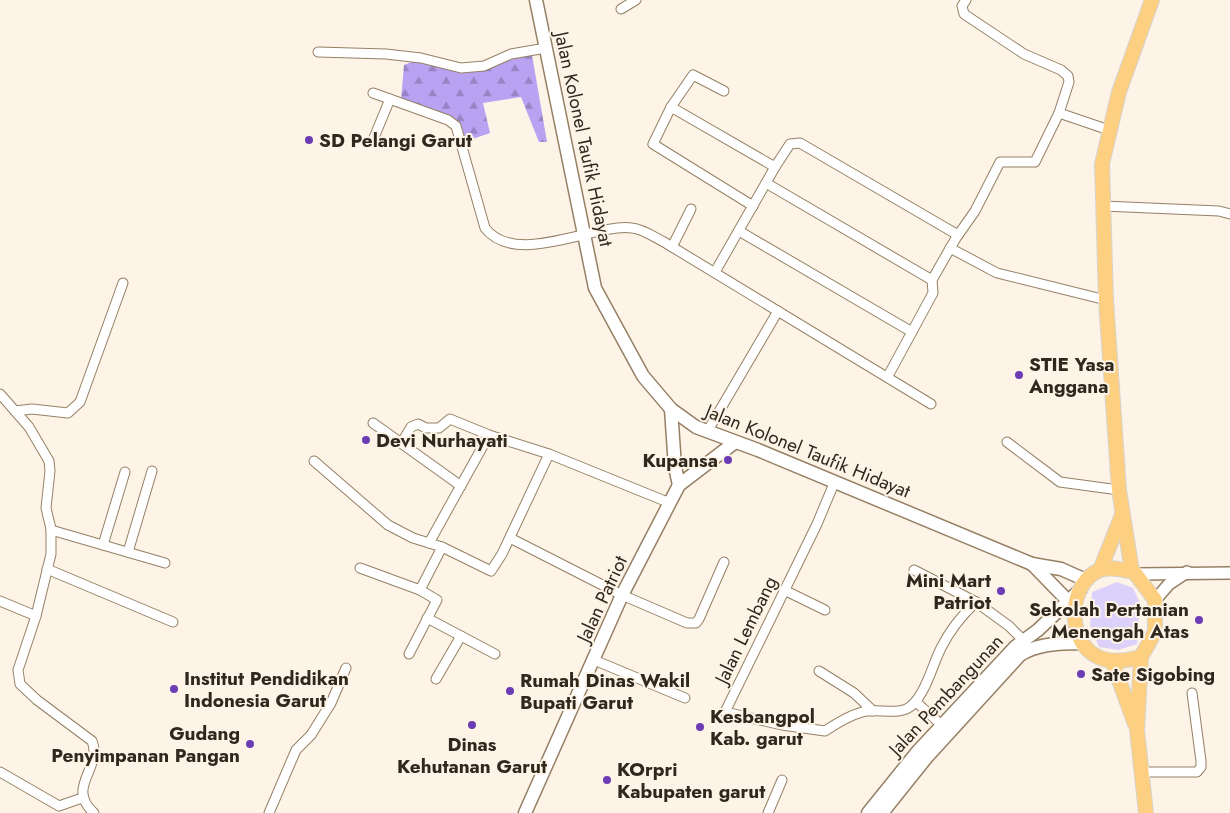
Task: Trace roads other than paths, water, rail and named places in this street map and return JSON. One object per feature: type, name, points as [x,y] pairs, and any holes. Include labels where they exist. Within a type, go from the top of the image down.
[{"type":"main road","name":"Jalan Kolonel Taufik Hidayat","points":[[536,0],[596,288],[643,376],[671,409],[696,427],[707,432],[835,481],[1032,564]]},
{"type":"main road","points":[[1146,813],[1137,730],[1141,657],[1156,632],[1155,600],[1135,573],[1122,515],[1106,300],[1102,164],[1119,92],[1152,0]]},
{"type":"main road","points":[[671,409],[675,467],[679,485]]},
{"type":"main road","name":"Jalan Patriot","points":[[525,813],[622,595],[679,485],[734,443]]},
{"type":"main road","points":[[1071,604],[1084,585],[1100,570],[1122,515]]},
{"type":"main road","points":[[1032,564],[1062,569],[1084,585]]},
{"type":"main road","points":[[1032,564],[1071,604],[1080,643],[1094,655],[1112,661],[1141,657]]},
{"type":"main road","points":[[1100,570],[1135,573]]},
{"type":"main road","name":"Jalan Pembangunan","points":[[1027,645],[1038,630],[1071,604]]},
{"type":"main road","points":[[1038,630],[1047,644]]},
{"type":"main road","name":"Jalan Pembangunan","points":[[882,813],[945,729],[1015,647],[1080,643]]},
{"type":"main road","points":[[1112,661],[1137,730]]},
{"type":"main road","name":"Jalan Pembangunan","points":[[868,813],[883,792],[945,729]]},
{"type":"street","points":[[621,8],[636,0]]},
{"type":"street","points":[[888,376],[933,293],[932,280],[958,235],[975,211],[1000,162],[1031,163],[1038,160],[1059,113],[1069,82],[1068,76],[1061,70],[1024,54],[964,14],[962,6],[966,0]]},
{"type":"street","points":[[318,52],[386,54],[421,58],[460,68],[484,66],[511,54],[546,48]]},
{"type":"street","points":[[724,92],[693,75],[671,107],[653,144],[753,206]]},
{"type":"street","points":[[373,93],[448,120],[456,126],[485,228],[490,234],[518,244],[539,245],[584,235],[634,228],[715,272],[931,404]]},
{"type":"street","points":[[373,140],[390,100]]},
{"type":"street","points":[[671,107],[775,167]]},
{"type":"street","points":[[1059,113],[1109,130]]},
{"type":"street","points":[[715,272],[790,144],[800,143],[958,235]]},
{"type":"street","points":[[766,183],[932,280]]},
{"type":"street","points":[[1103,206],[1219,211],[1230,214]]},
{"type":"street","points":[[672,247],[691,209]]},
{"type":"street","points":[[739,231],[912,332]]},
{"type":"street","points":[[950,248],[997,273],[1106,300]]},
{"type":"street","points":[[15,411],[32,409],[68,413],[74,409],[88,386],[123,283]]},
{"type":"street","points":[[707,432],[778,311]]},
{"type":"street","points":[[0,394],[29,427],[49,461],[50,471],[46,508],[51,530],[51,554],[36,616],[18,670],[20,684],[31,696],[92,741],[94,752],[82,791],[82,798],[86,806],[94,813]]},
{"type":"street","points":[[402,442],[413,425],[419,424],[428,428],[440,428],[450,419],[490,435],[549,454],[670,503]]},
{"type":"street","points":[[373,423],[461,486]]},
{"type":"street","points":[[429,543],[490,435]]},
{"type":"street","points":[[1008,442],[1060,482],[1119,490]]},
{"type":"street","points":[[314,461],[388,525],[442,547],[490,571],[510,538],[549,454]]},
{"type":"street","points":[[128,552],[152,471]]},
{"type":"street","points":[[103,545],[125,472]]},
{"type":"street","name":"Jalan Lembang","points":[[835,481],[817,524],[725,712],[782,725],[825,731],[844,718],[873,711],[898,711],[910,708],[916,702]]},
{"type":"street","points":[[51,530],[165,563]]},
{"type":"street","points":[[510,538],[622,595],[688,623],[696,623],[724,562]]},
{"type":"street","points":[[420,590],[442,547]]},
{"type":"street","points":[[360,568],[420,590],[437,600],[409,654]]},
{"type":"street","points":[[47,569],[172,622]]},
{"type":"street","points":[[914,570],[976,602],[1010,626],[1027,645]]},
{"type":"street","points":[[1155,600],[1169,584],[1187,572]]},
{"type":"street","points":[[1135,573],[1230,573]]},
{"type":"street","points":[[784,590],[825,610]]},
{"type":"street","points":[[0,601],[36,616]]},
{"type":"street","points":[[945,729],[916,702],[941,647],[954,626],[976,602]]},
{"type":"street","points":[[427,618],[495,654]]},
{"type":"street","points":[[436,679],[461,636]]},
{"type":"street","points":[[594,660],[685,698]]},
{"type":"street","points":[[269,813],[296,750],[311,735],[331,703],[346,668]]},
{"type":"street","points":[[820,672],[854,693],[873,711]]},
{"type":"street","points":[[1142,776],[1197,772],[1199,770],[1201,761],[1192,693]]},
{"type":"street","points":[[0,772],[59,806],[82,798]]},
{"type":"street","points":[[768,813],[782,780]]},
{"type":"place","name":"SD Pelangi Garut","points":[[309,140]]},
{"type":"place","name":"STIE Yasa Anggana","points":[[1019,375]]},
{"type":"place","name":"Devi Nurhayati","points":[[366,440]]},
{"type":"place","name":"Kupansa","points":[[728,460]]},
{"type":"place","name":"Mini Mart Patriot","points":[[1001,591]]},
{"type":"place","name":"Sekolah Pertanian Menengah Atas","points":[[1199,620]]},
{"type":"place","name":"Sate Sigobing","points":[[1081,674]]},
{"type":"place","name":"Institut Pendidikan Indonesia Garut","points":[[174,689]]},
{"type":"place","name":"Rumah Dinas Wakil Bupati Garut","points":[[510,691]]},
{"type":"place","name":"Dinas Kehutanan Garut","points":[[472,725]]},
{"type":"place","name":"Kesbangpol Kab. garut","points":[[700,727]]},
{"type":"place","name":"Gudang Penyimpanan Pangan","points":[[250,744]]},
{"type":"place","name":"KOrpri Kabupaten garut","points":[[607,780]]}]
